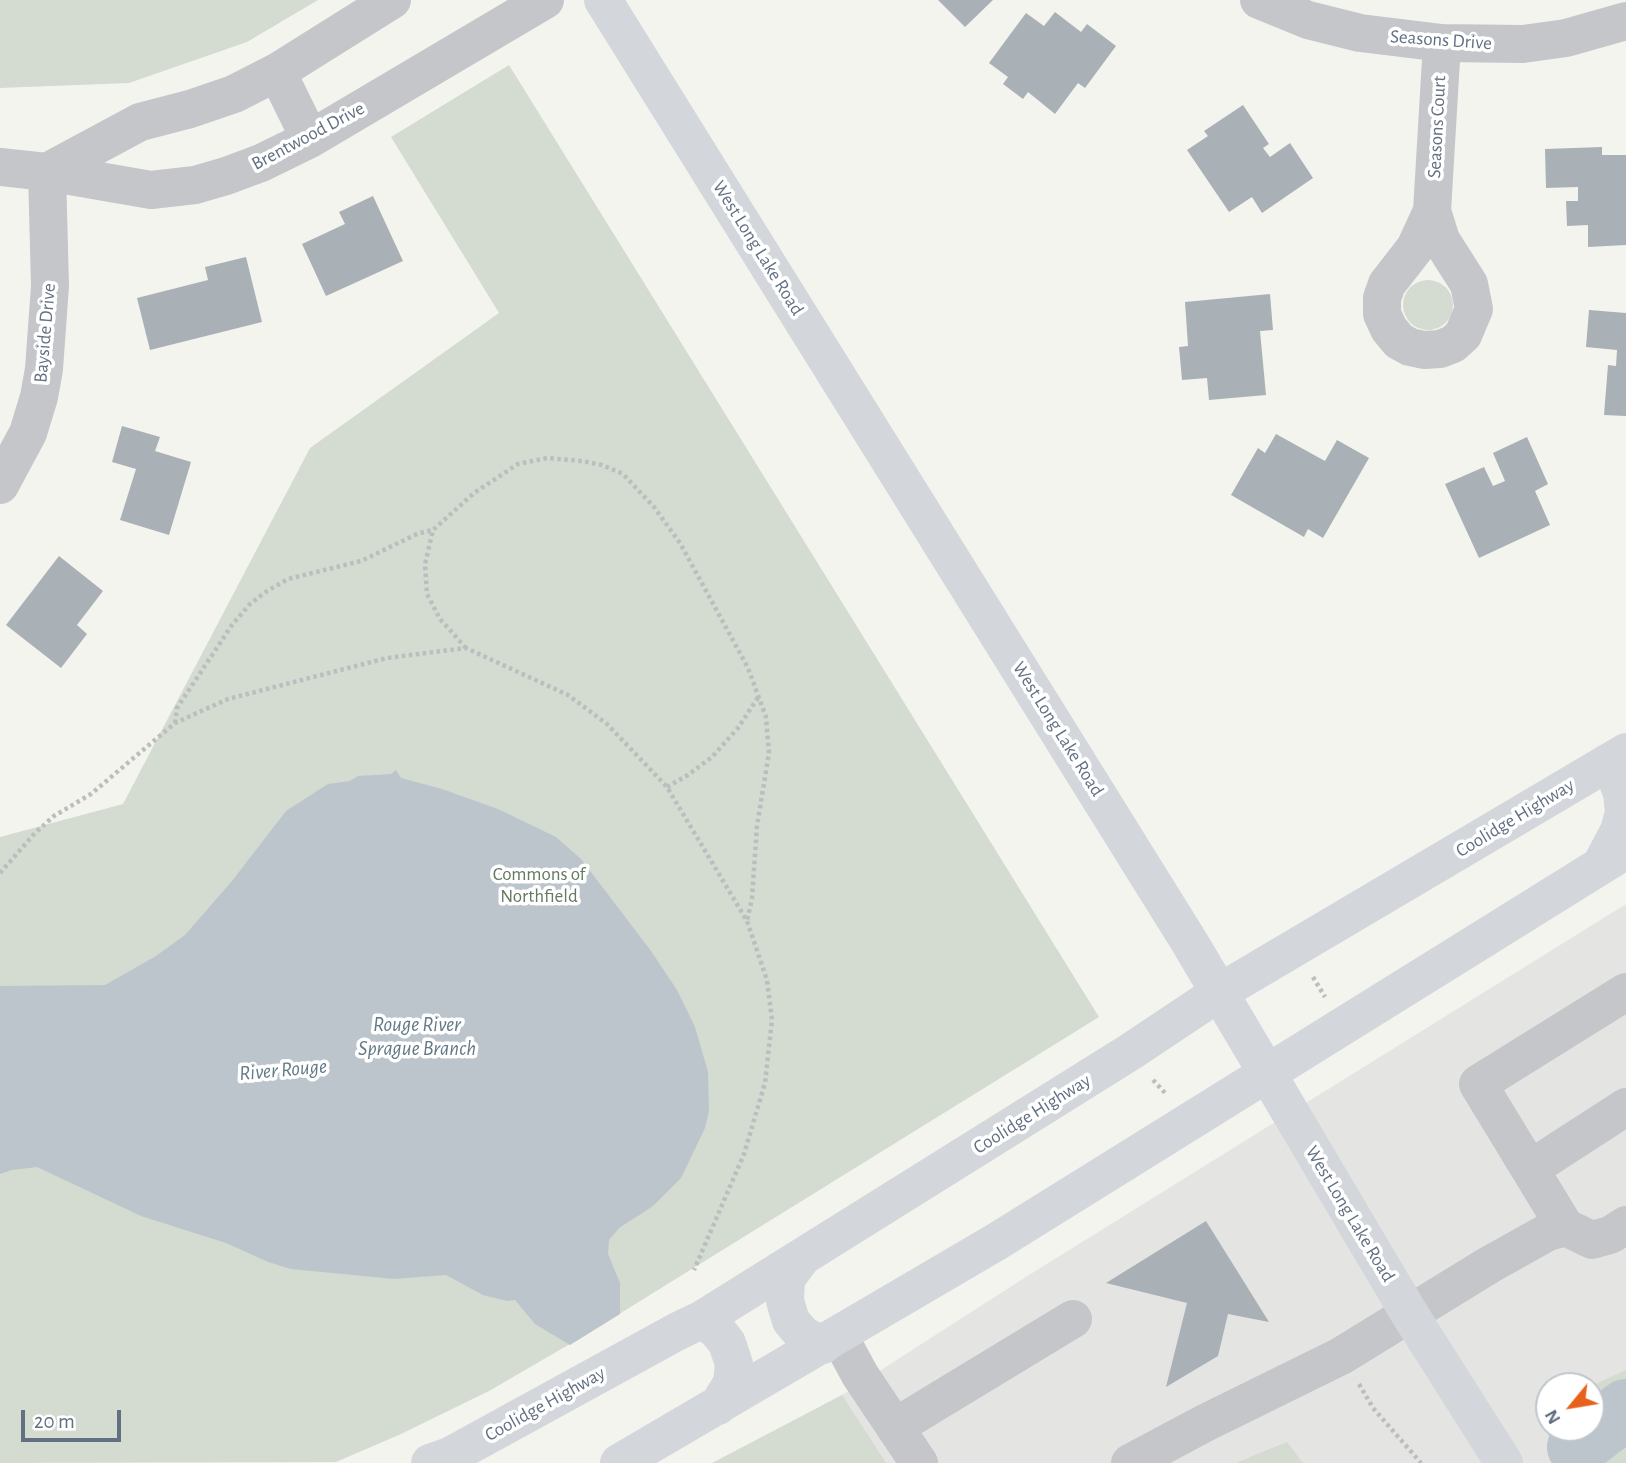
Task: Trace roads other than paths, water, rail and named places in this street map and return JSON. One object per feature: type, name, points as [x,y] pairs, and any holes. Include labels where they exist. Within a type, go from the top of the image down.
[{"type":"main road","name":"West Long Lake Road","points":[[603,0],[949,552],[1220,992],[1409,1313],[1504,1463]]},
{"type":"main road","name":"Coolidge Highway","points":[[430,1463],[463,1449],[701,1321],[1130,1052],[1220,992],[1616,758]]},
{"type":"main road","points":[[620,1463],[996,1242],[1614,857],[1624,812],[1622,793],[1616,777],[1616,758]]},
{"type":"main road","points":[[800,1259],[786,1279],[785,1301],[791,1321],[803,1335],[831,1341]]},
{"type":"main road","points":[[701,1321],[716,1329],[727,1343],[734,1364],[732,1383],[718,1406]]},
{"type":"street","points":[[47,172],[140,122],[234,94],[277,72],[393,0]]},
{"type":"street","name":"Brentwood Drive","points":[[0,167],[47,172],[151,190],[195,185],[226,176],[261,163],[310,139],[545,0]]},
{"type":"street","name":"Seasons Drive","points":[[1259,0],[1308,20],[1360,33],[1442,43],[1523,44],[1566,38],[1626,21]]},
{"type":"street","name":"Seasons Court","points":[[1433,211],[1442,43]]},
{"type":"street","points":[[277,72],[310,139]]},
{"type":"street","name":"Bayside Drive","points":[[0,485],[28,433],[44,369],[50,286],[47,172]]},
{"type":"street","points":[[1626,992],[1478,1084],[1565,1227],[1592,1240],[1610,1235],[1626,1225]]},
{"type":"street","points":[[1530,1169],[1626,1107]]},
{"type":"street","points":[[1130,1463],[1341,1356],[1548,1232],[1565,1227]]},
{"type":"street","points":[[895,1427],[1073,1319]]},
{"type":"street","points":[[831,1341],[860,1375],[919,1463]]},
{"type":"water","name":"Rouge River Sprague Branch","points":[[396,770],[401,778],[498,809],[556,837],[581,859],[651,951],[677,990],[695,1027],[708,1072],[709,1111],[705,1128],[681,1178],[653,1206],[619,1228],[609,1240],[608,1254],[620,1283],[620,1314],[570,1345],[535,1324],[515,1300],[507,1301],[483,1295],[446,1275],[394,1279],[291,1269],[226,1243],[141,1216],[37,1167],[0,1174],[0,986],[105,985],[156,956],[185,935],[232,881],[286,811],[328,784],[350,781],[358,776],[391,774]]},
{"type":"waterway","name":"River Rouge","points":[[1577,1447],[1626,1409]]},
{"type":"park label","name":"Commons of Northfield","points":[[539,885]]}]
